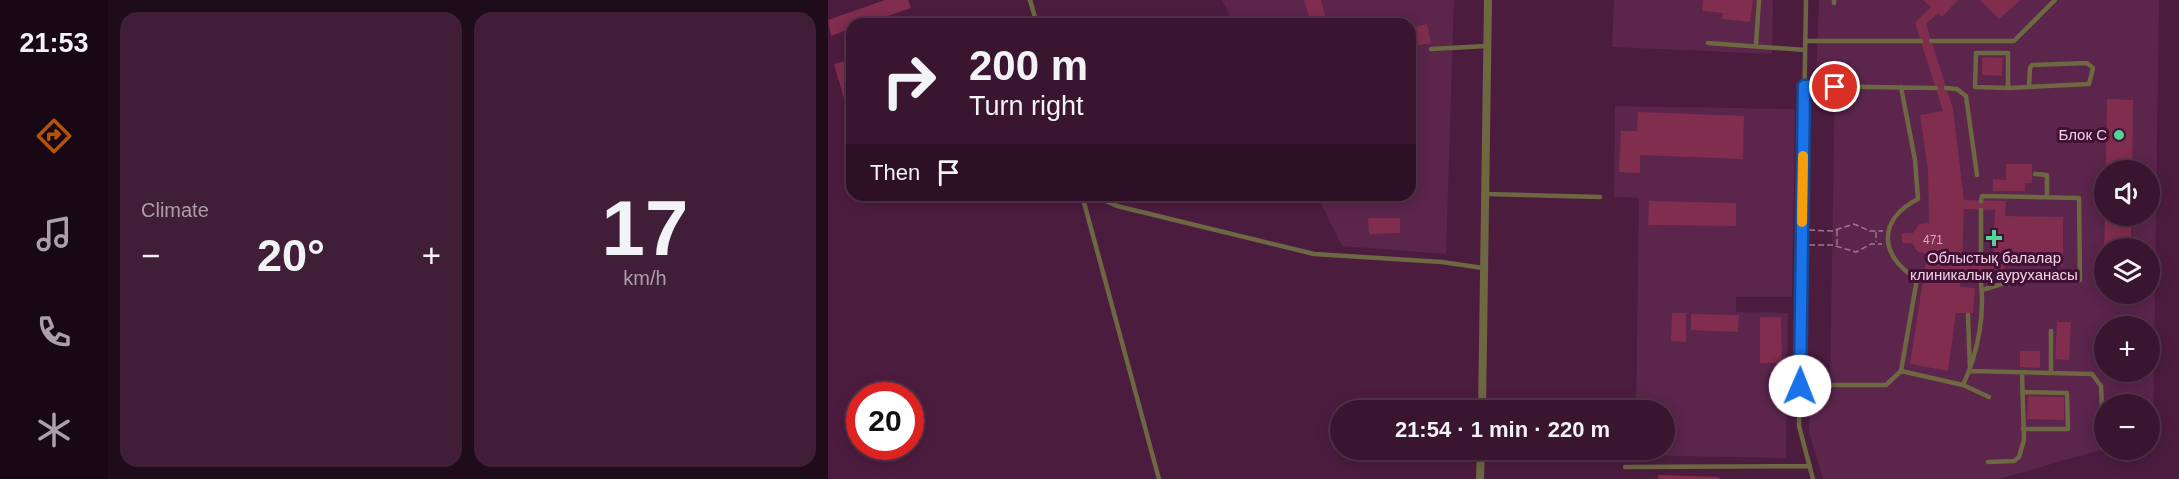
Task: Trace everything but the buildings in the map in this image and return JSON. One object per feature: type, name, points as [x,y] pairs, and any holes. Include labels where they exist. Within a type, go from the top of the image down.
[{"type":"street","points":[[1482,400],[1488,0]]},
{"type":"street","points":[[1480,479],[1481,460]]},
{"type":"lane","points":[[1030,0],[1034,18]]},
{"type":"lane","points":[[1756,45],[1759,0]]},
{"type":"lane","points":[[1806,0],[1799,426],[1814,479]]},
{"type":"lane","points":[[1931,41],[2014,41],[2055,0]]},
{"type":"lane","points":[[1805,40],[1921,41]]},
{"type":"lane","points":[[1708,43],[1805,50]]},
{"type":"lane","points":[[1431,49],[1487,46]]},
{"type":"lane","points":[[1966,96],[1975,87],[1976,53],[2008,53],[2008,88]]},
{"type":"lane","points":[[1975,87],[2008,88],[2089,84],[2093,68],[2087,63],[2036,64],[2030,68],[2029,86]]},
{"type":"lane","points":[[1804,86],[1936,88]]},
{"type":"lane","points":[[1800,386],[1886,385],[1901,371],[1917,279],[1898,265],[1888,244],[1888,231],[1899,210],[1918,199],[1915,160],[1901,87]]},
{"type":"lane","points":[[1946,88],[1957,89],[1966,96],[1977,175]]},
{"type":"lane","points":[[2035,174],[2047,175],[2047,197]]},
{"type":"lane","points":[[1484,194],[1600,197]]},
{"type":"lane","points":[[1982,201],[1982,196],[2079,198],[2080,280],[2018,279],[1983,290]]},
{"type":"lane","points":[[1084,201],[1159,479]]},
{"type":"lane","points":[[1106,201],[1117,206],[1314,254],[1442,262],[1484,268]]},
{"type":"lane","points":[[1981,210],[1981,264]]},
{"type":"lane","points":[[1963,385],[1975,359],[1983,290],[1980,276]]},
{"type":"lane","points":[[1968,315],[1970,371]]},
{"type":"lane","points":[[2050,331],[2051,373]]},
{"type":"lane","points":[[1901,371],[1963,385],[1989,397]]},
{"type":"lane","points":[[1970,371],[2091,374],[2101,386],[2101,394]]},
{"type":"lane","points":[[1988,462],[2014,461],[2023,450],[2022,372]]},
{"type":"lane","points":[[2022,392],[2067,393],[2068,429],[2023,429]]},
{"type":"lane","points":[[1625,467],[1810,466]]},
{"type":"path","points":[[1802,230],[1837,229],[1854,224],[1876,231],[1888,231]]},
{"type":"path","points":[[1837,229],[1837,246]]},
{"type":"path","points":[[1876,231],[1876,244]]},
{"type":"path","points":[[1802,244],[1837,246],[1856,252],[1876,244],[1888,244]]},
{"type":"shaded area","points":[[1222,0],[1454,0],[1446,254],[1342,246],[1320,201],[1416,201],[1416,18],[1231,18]]},
{"type":"shaded area","points":[[1614,0],[1773,0],[1772,54],[1612,47]]},
{"type":"shaded area","name":"Облыстық балалар клиникалық ауруханасы","points":[[1819,0],[2159,0],[2157,160],[2094,160],[2094,226],[2156,226],[2156,238],[2094,238],[2094,304],[2155,304],[2155,316],[2094,316],[2094,382],[2154,382],[2154,394],[2094,394],[2094,452],[1999,479],[1823,479],[1809,432],[1811,389],[1830,389],[1835,78],[1816,78]]},
{"type":"shaded area","points":[[1615,106],[1795,109],[1792,297],[1736,297],[1736,312],[1788,313],[1786,458],[1675,456],[1675,400],[1636,400],[1639,198],[1614,197]]},
{"type":"slow traffic","points":[[1802,222],[1803,156]]},
{"type":"place","name":"Блок С","points":[[2119,135]]},
{"type":"place","name":"Облыстық балалар клиникалық ауруханасы","points":[[1994,238]]},
{"type":"route","points":[[1800,386],[1804,86],[1835,87]]}]
